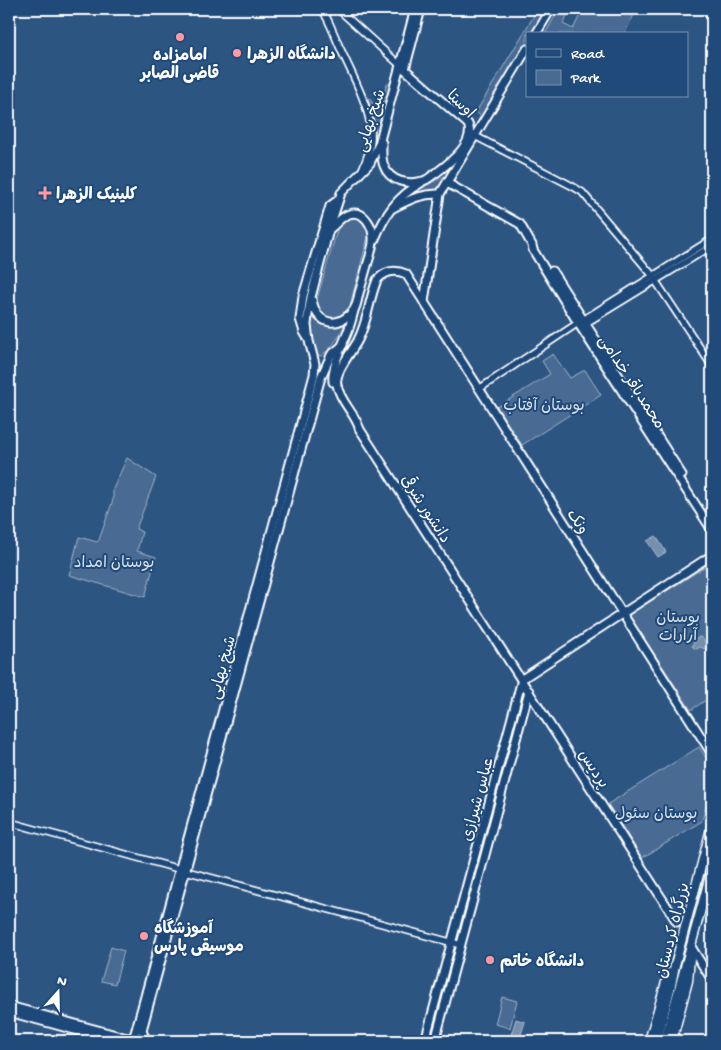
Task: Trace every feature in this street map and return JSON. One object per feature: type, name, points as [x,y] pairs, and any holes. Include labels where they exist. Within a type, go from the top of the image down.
[{"type":"highway","name":"بزرگراه کردستان","points":[[657,1041],[712,825]]},
{"type":"highway","name":"بزرگراه کردستان","points":[[665,1041],[712,868]]},
{"type":"highway","points":[[672,1041],[689,975],[691,948]]},
{"type":"highway","points":[[649,1041],[666,982],[675,965]]},
{"type":"main road","points":[[537,32],[551,9]]},
{"type":"main road","name":"شیخ بهایی","points":[[136,1038],[269,552],[314,375],[315,360],[309,341],[307,325],[311,296],[329,230],[341,193],[373,158],[382,137],[418,10]]},
{"type":"main road","points":[[424,302],[440,194],[526,51]]},
{"type":"main road","name":"اوستا","points":[[403,67],[468,124],[470,129],[470,136],[460,152],[446,166],[425,181]]},
{"type":"main road","points":[[382,137],[384,165],[396,180],[402,182],[432,179],[444,172],[464,154]]},
{"type":"main road","name":"شیخ بهایی","points":[[269,552],[321,377],[331,355],[342,346],[349,329],[374,241],[383,221],[403,194],[425,181]]},
{"type":"main road","name":"محمدباقر خدامی","points":[[446,185],[523,229],[532,245],[537,248],[544,258],[582,323],[712,522]]},
{"type":"main road","points":[[391,209],[413,198],[429,194],[440,194]]},
{"type":"main road","points":[[309,341],[300,318],[304,296],[330,206],[339,199]]},
{"type":"main road","points":[[329,230],[347,214],[357,213],[368,220],[374,241]]},
{"type":"main road","name":"ونک","points":[[360,430],[358,421],[343,400],[337,385],[337,377],[359,339],[378,280],[385,273],[396,271],[406,274],[712,754]]},
{"type":"main road","points":[[311,296],[317,314],[328,322],[343,320],[355,307]]},
{"type":"main road","name":"دانشور شرقی","points":[[342,346],[333,378],[334,389],[340,401],[522,679]]},
{"type":"main road","name":"محمدباقر خدامی","points":[[616,376],[712,530]]},
{"type":"main road","points":[[522,679],[712,555]]},
{"type":"main road","name":"پردیس","points":[[522,679],[677,922]]},
{"type":"main road","name":"عباس شیرازی","points":[[424,1041],[522,679]]},
{"type":"main road","name":"عباس شیرازی","points":[[435,1041],[529,691]]},
{"type":"main road","points":[[524,709],[533,705],[541,710]]},
{"type":"main road","points":[[691,948],[712,980]]},
{"type":"main road","name":"شیخ بهایی","points":[[147,1039],[142,1030],[152,984]]},
{"type":"main road","points":[[9,1006],[127,1038],[147,1039]]},
{"type":"main road","points":[[9,1012],[115,1041]]},
{"type":"street","points":[[322,9],[367,109],[371,142],[362,170]]},
{"type":"street","name":"اوستا","points":[[338,9],[403,67]]},
{"type":"street","points":[[475,136],[582,192],[654,278],[712,366]]},
{"type":"street","points":[[480,389],[700,250],[712,239]]},
{"type":"street","points":[[700,250],[712,246]]},
{"type":"street","points":[[9,822],[461,945]]},
{"type":"green space","points":[[538,9],[546,9],[533,32],[526,32],[526,44],[483,118],[476,112]]},
{"type":"green space","points":[[559,9],[570,9],[563,24],[573,29],[583,9],[637,9],[625,32],[546,32]]},
{"type":"green space","points":[[387,83],[391,84],[376,138],[373,114],[368,99],[370,98],[372,103],[382,103]]},
{"type":"green space","points":[[445,176],[438,191],[424,191],[401,202],[412,192]]},
{"type":"green space","points":[[354,216],[365,224],[368,237],[349,309],[340,317],[329,318],[320,311],[317,299],[338,227],[345,220]]},
{"type":"green space","points":[[312,317],[319,323],[328,326],[341,324],[346,321],[336,340],[321,356],[315,353],[311,327]]},
{"type":"green space","name":"بوستان آفتاب","points":[[553,354],[570,378],[585,370],[601,395],[522,445],[497,407],[550,374],[542,361]]},
{"type":"green space","name":"بوستان امداد","points":[[127,458],[156,477],[136,529],[142,532],[137,551],[156,557],[145,597],[69,575],[79,537],[97,542],[99,540],[113,500],[113,489]]},
{"type":"green space","name":"بوستان آرارات","points":[[711,563],[712,696],[691,710],[629,615]]},
{"type":"green space","name":"بوستان سئول","points":[[699,747],[712,767],[712,783],[702,821],[642,858],[608,804]]},
{"type":"green space","points":[[712,838],[712,851],[679,971],[677,971]]},
{"type":"green space","points":[[111,947],[124,951],[115,984],[101,981]]},
{"type":"green space","points":[[502,997],[517,1001],[510,1028],[495,1024]]},
{"type":"shaded area","points":[[656,536],[666,552],[658,557],[647,541]]},
{"type":"shaded area","points":[[699,637],[702,638],[707,647],[705,649],[700,647],[697,649],[692,646]]},
{"type":"shaded area","points":[[516,1019],[525,1022],[519,1041],[510,1038]]},
{"type":"place","name":"امامزاده قاضی الصابر","points":[[180,37]]},
{"type":"place","name":"دانشگاه الزهرا","points":[[237,53]]},
{"type":"place","name":"کلینیک الزهرا","points":[[45,193]]},
{"type":"place","name":"آموزشگاه موسیقی پارس","points":[[144,936]]},
{"type":"place","name":"دانشگاه خاتم","points":[[490,960]]}]
